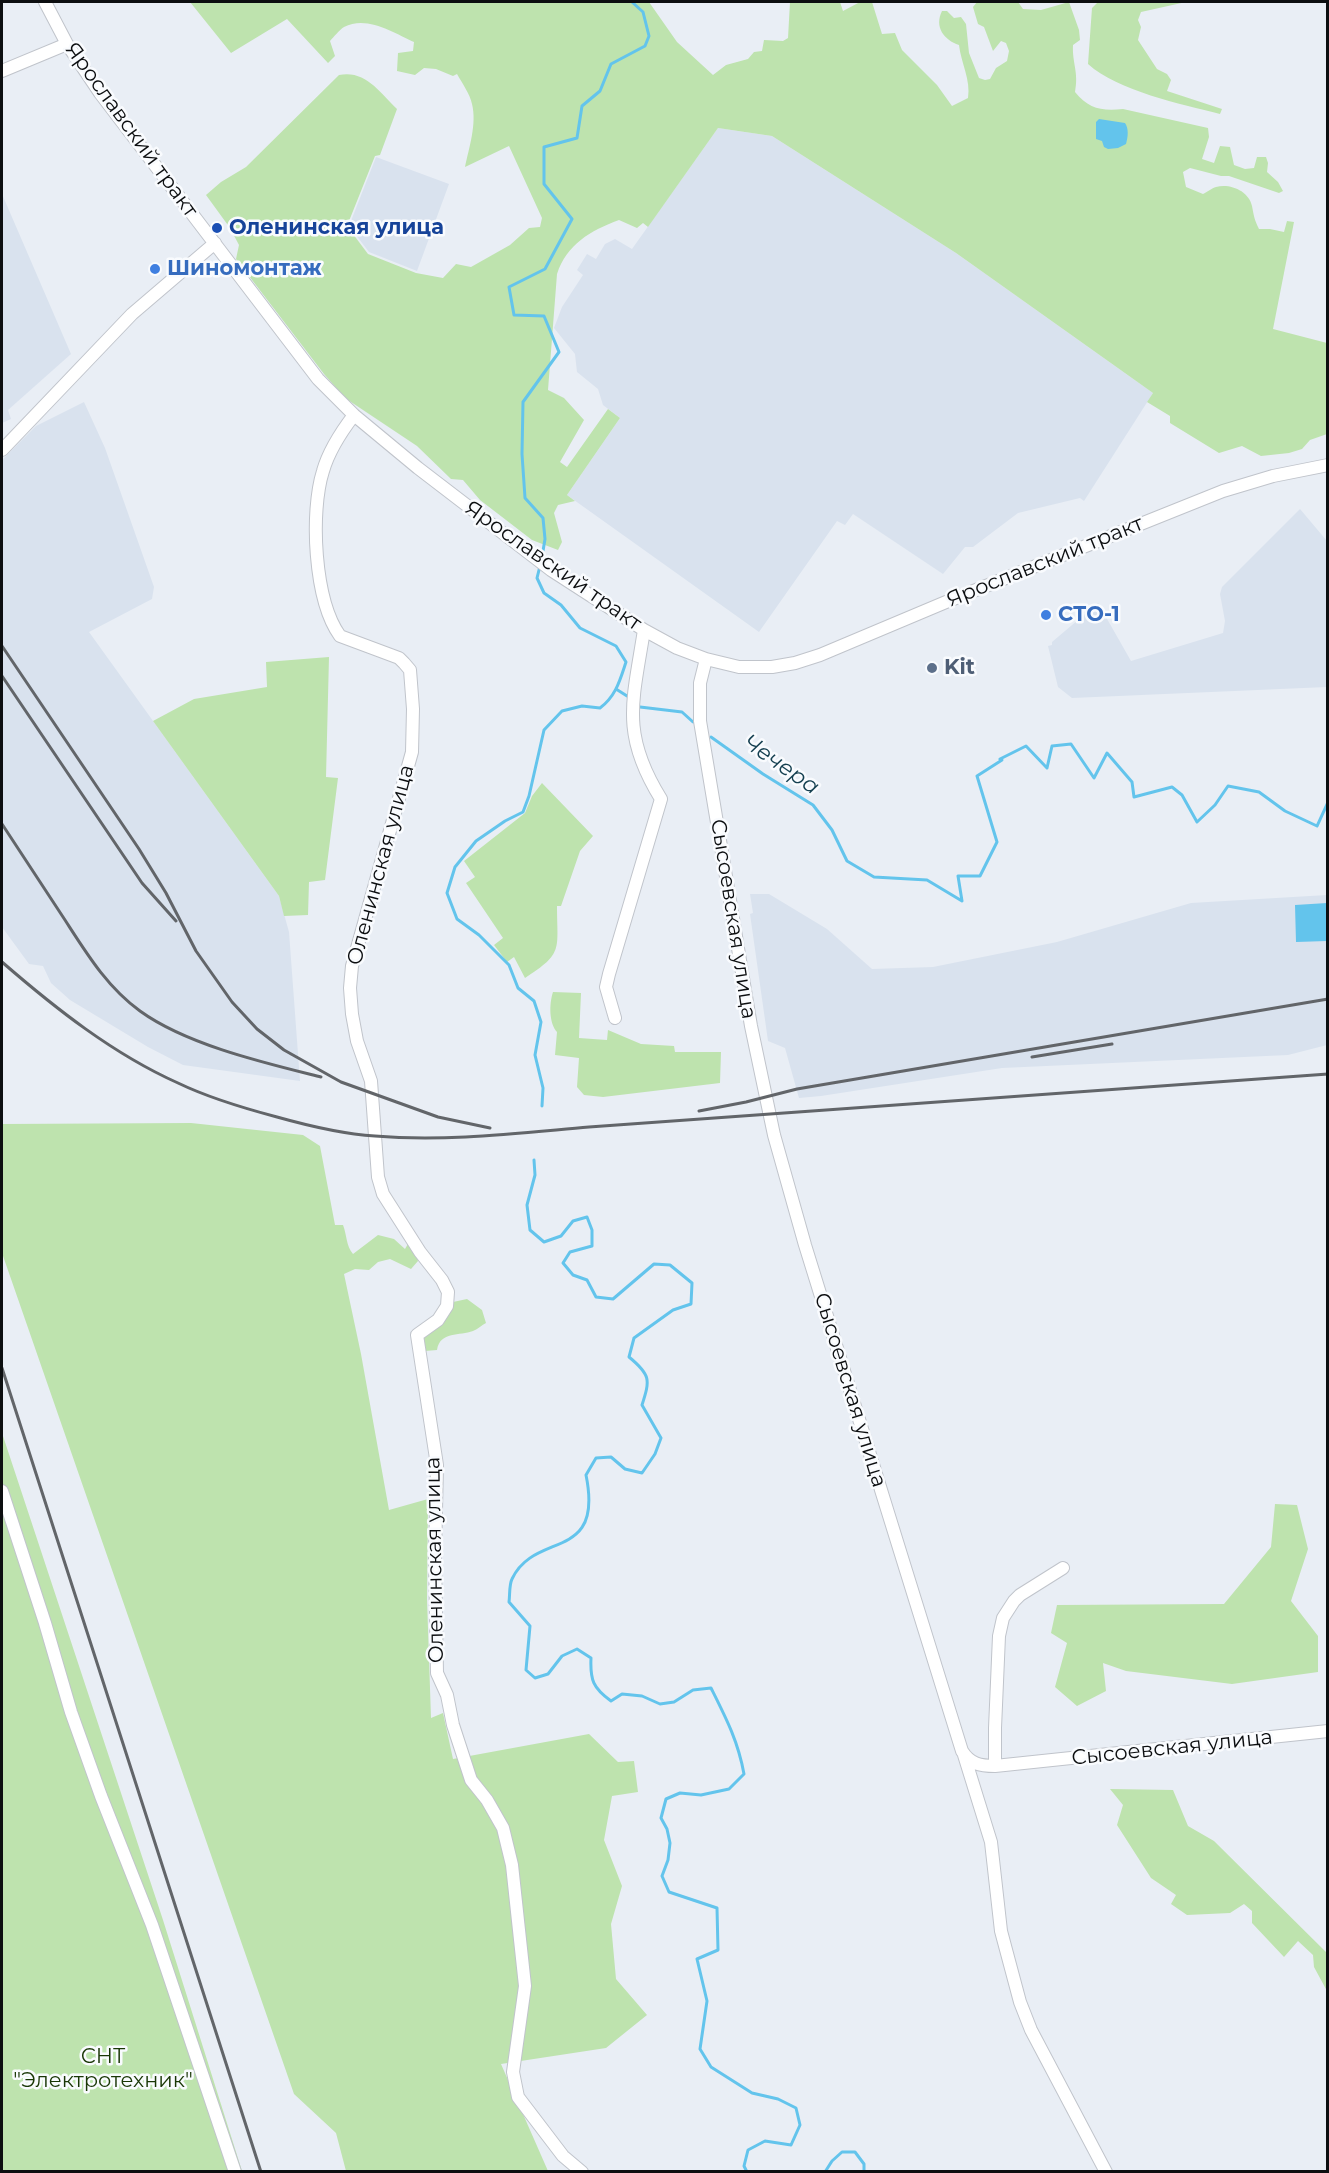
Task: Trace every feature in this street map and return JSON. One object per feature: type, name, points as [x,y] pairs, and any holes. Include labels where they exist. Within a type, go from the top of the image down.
[{"type":"street","name":"Ярославский тракт","points":[[45,2],[67,44],[100,93],[318,379],[354,415],[516,544],[551,570],[644,630],[677,648],[739,667],[772,667],[812,658],[1085,545],[1223,491],[1273,476],[1328,465]]},
{"type":"street","points":[[2,72],[67,44]]},
{"type":"street","points":[[2,450],[132,314],[215,243]]},
{"type":"street","name":"Оленинская улица","points":[[354,415],[331,450],[320,481],[315,523],[319,573],[332,621],[340,636],[399,658],[410,670],[413,709],[412,752],[352,966],[351,1014],[357,1041],[371,1081],[378,1177],[383,1194],[448,1292],[447,1306],[438,1320],[417,1335],[437,1465],[435,1557],[437,1673],[447,1695],[453,1725],[471,1780],[487,1800],[503,1828],[512,1865],[525,1986],[513,2072],[518,2097],[563,2156],[582,2172]]},
{"type":"street","points":[[615,1018],[606,987],[661,799],[646,776],[633,734],[631,715],[644,630]]},
{"type":"street","name":"Сысоевская улица","points":[[706,658],[700,683],[700,721],[751,1026],[774,1135],[809,1256],[991,1842],[1001,1931],[1020,2002],[1036,2039],[1106,2172]]},
{"type":"street","points":[[2,1491],[71,1712],[101,1796],[152,1925],[235,2172]]},
{"type":"street","points":[[992,1766],[999,1636],[1003,1618],[1008,1608],[1020,1595],[1063,1568]]},
{"type":"street","name":"Сысоевская улица","points":[[992,1766],[1328,1731]]},
{"type":"street","points":[[962,1751],[967,1759],[975,1764],[992,1766]]},
{"type":"street","points":[[975,1791],[976,1778],[980,1771],[992,1766]]},
{"type":"shaded area","points":[[718,128],[772,136],[956,253],[1153,393],[1084,501],[1080,498],[1018,513],[973,547],[965,547],[943,574],[853,514],[845,525],[837,521],[759,632],[567,495],[620,418],[603,405],[598,389],[577,372],[575,354],[554,328],[562,307],[583,275],[577,270],[587,254],[596,259],[605,244],[615,239],[632,249]]},
{"type":"shaded area","points":[[376,157],[449,184],[417,271],[369,252],[349,226]]},
{"type":"shaded area","points":[[2,194],[71,354],[8,410],[11,419],[2,423]]},
{"type":"shaded area","points":[[84,402],[105,448],[154,587],[152,599],[89,632],[279,896],[289,932],[300,1081],[183,1065],[148,1047],[70,1000],[51,983],[43,966],[29,964],[2,927],[2,460],[36,426]]},
{"type":"shaded area","points":[[1300,509],[1327,541],[1327,687],[1072,698],[1058,687],[1048,646],[1052,645],[1052,642],[1098,603],[1131,661],[1223,633],[1225,621],[1220,594],[1222,587]]},
{"type":"shaded area","points":[[750,894],[769,894],[827,929],[872,969],[933,967],[1057,942],[1191,903],[1327,895],[1327,1045],[1288,1055],[1002,1068],[799,1098],[785,1048],[768,1041],[750,914],[753,913]]},
{"type":"green space","points":[[190,2],[649,2],[677,42],[713,75],[726,65],[748,59],[754,52],[762,51],[764,40],[783,41],[788,38],[790,2],[840,2],[843,11],[860,2],[872,2],[882,34],[895,33],[902,50],[937,85],[952,106],[968,98],[969,91],[959,45],[949,40],[940,27],[942,11],[947,11],[954,18],[961,17],[966,24],[969,53],[979,78],[985,80],[990,79],[996,68],[1007,61],[1009,51],[1006,43],[1001,41],[993,51],[984,27],[978,24],[973,7],[977,2],[1018,2],[1023,9],[1041,10],[1069,2],[1079,30],[1080,40],[1073,45],[1075,92],[1085,102],[1096,108],[1123,109],[1208,128],[1209,137],[1202,159],[1214,163],[1220,146],[1230,147],[1234,165],[1245,169],[1254,168],[1257,157],[1266,157],[1267,172],[1278,182],[1283,191],[1279,193],[1229,176],[1190,168],[1183,172],[1186,187],[1203,194],[1221,186],[1238,189],[1250,201],[1259,229],[1284,232],[1287,221],[1294,222],[1273,329],[1327,343],[1327,434],[1310,440],[1302,449],[1289,453],[1261,456],[1242,446],[1219,453],[1170,423],[1170,416],[1147,402],[1153,393],[956,253],[772,136],[718,128],[648,227],[643,223],[637,228],[619,220],[598,229],[573,247],[557,274],[548,390],[564,398],[584,420],[560,462],[567,467],[608,409],[620,418],[567,495],[575,501],[558,505],[554,513],[562,542],[558,550],[532,540],[480,500],[463,480],[451,479],[417,446],[345,398],[236,259],[239,245],[230,228],[206,195],[221,182],[246,167],[339,75],[357,76],[378,89],[397,109],[380,155],[375,156],[347,226],[368,254],[416,273],[443,278],[456,264],[471,267],[510,245],[529,228],[540,227],[542,218],[509,146],[465,167],[474,120],[470,96],[457,74],[453,76],[436,69],[424,68],[415,75],[397,71],[398,53],[413,51],[414,42],[389,30],[362,23],[344,27],[330,41],[335,56],[328,63],[287,19],[231,53]]},
{"type":"green space","points":[[1098,2],[1186,2],[1141,12],[1138,20],[1141,27],[1138,40],[1157,69],[1167,74],[1171,80],[1167,91],[1222,109],[1220,114],[1133,89],[1116,82],[1088,64],[1092,8]]},
{"type":"green space","points":[[329,657],[326,777],[338,778],[325,880],[309,882],[308,915],[284,916],[279,896],[153,721],[194,699],[267,687],[266,662]]},
{"type":"green space","points":[[542,783],[593,836],[580,851],[561,906],[557,906],[556,949],[538,970],[525,978],[514,957],[507,962],[494,945],[503,938],[466,883],[475,877],[464,861],[525,813],[532,796]]},
{"type":"green space","points":[[553,992],[581,993],[579,1038],[607,1040],[608,1030],[641,1044],[674,1046],[675,1052],[721,1052],[720,1083],[603,1097],[584,1095],[577,1087],[579,1058],[555,1055],[557,1032],[552,1024],[550,1013]]},
{"type":"green space","points":[[191,1123],[303,1135],[320,1146],[335,1225],[343,1225],[353,1254],[378,1235],[394,1239],[405,1249],[409,1242],[414,1247],[418,1261],[411,1269],[390,1259],[378,1262],[369,1270],[355,1269],[344,1274],[389,1510],[428,1499],[427,1599],[431,1718],[443,1713],[453,1759],[589,1734],[618,1762],[634,1761],[638,1792],[612,1796],[604,1840],[622,1886],[611,1924],[616,1979],[647,2015],[606,2048],[501,2064],[548,2171],[346,2171],[336,2133],[294,2094],[2,1253],[2,1124]]},
{"type":"green space","points":[[467,1299],[482,1310],[486,1323],[473,1331],[446,1337],[437,1350],[425,1351],[422,1339],[448,1313],[453,1302]]},
{"type":"green space","name":"СНТ \"Электротехник\"","points":[[2,1433],[163,1920],[242,2171],[2,2171]]},
{"type":"green space","points":[[1275,1504],[1297,1505],[1308,1549],[1291,1601],[1318,1636],[1318,1672],[1232,1684],[1126,1671],[1103,1663],[1106,1691],[1077,1706],[1055,1687],[1067,1643],[1051,1633],[1057,1605],[1224,1604],[1271,1547]]},
{"type":"green space","points":[[1110,1789],[1173,1790],[1188,1826],[1214,1841],[1327,1953],[1327,1991],[1314,1967],[1313,1955],[1298,1941],[1284,1957],[1252,1923],[1252,1911],[1244,1904],[1230,1913],[1187,1915],[1171,1904],[1176,1895],[1151,1878],[1117,1825],[1123,1805]]},
{"type":"water","points":[[1099,119],[1125,123],[1128,133],[1126,144],[1118,148],[1104,147],[1102,141],[1096,139],[1096,122]]},
{"type":"water","points":[[1327,903],[1327,941],[1296,942],[1295,905]]},
{"type":"waterway","points":[[542,557],[545,539],[543,518],[525,498],[522,454],[523,402],[559,352],[544,316],[514,315],[509,287],[545,269],[572,219],[544,184],[544,147],[577,138],[582,106],[600,91],[611,64],[645,46],[649,36],[643,12],[632,2]]},
{"type":"waterway","points":[[540,566],[537,578],[544,593],[561,605],[580,628],[616,646],[626,662],[614,693],[600,708],[582,706],[562,711],[544,730],[529,796],[523,812],[476,841],[455,867],[447,893],[457,919],[479,935],[509,965],[518,988],[534,1001],[541,1022],[535,1055],[543,1088],[542,1106]]},
{"type":"waterway","name":"Чечера","points":[[616,689],[627,696]]},
{"type":"waterway","name":"Чечера","points":[[640,707],[682,712],[693,722]]},
{"type":"waterway","name":"Чечера","points":[[711,737],[763,774],[813,805],[832,830],[847,861],[874,877],[927,880],[962,901],[958,876],[980,876],[997,842],[977,776],[1002,760],[1000,759],[1026,746],[1047,768],[1052,746],[1071,744],[1094,778],[1107,753],[1132,782],[1134,797],[1172,787],[1182,795],[1197,822],[1215,805],[1228,786],[1259,792],[1285,811],[1317,826],[1328,802]]},
{"type":"waterway","points":[[534,1160],[535,1175],[527,1205],[530,1230],[544,1242],[561,1236],[573,1221],[587,1217],[592,1230],[592,1246],[570,1252],[563,1263],[573,1275],[587,1280],[596,1297],[613,1299],[654,1264],[670,1265],[692,1283],[691,1304],[673,1310],[634,1338],[629,1357],[647,1378],[642,1405],[661,1438],[655,1454],[642,1473],[625,1469],[611,1457],[596,1458],[586,1475],[589,1503],[585,1521],[577,1534],[536,1554],[523,1564],[511,1581],[509,1602],[530,1626],[526,1670],[535,1678],[548,1674],[562,1656],[577,1649],[591,1658],[594,1683],[600,1692],[611,1701],[622,1694],[642,1696],[660,1704],[674,1702],[693,1690],[711,1688],[731,1730],[744,1774],[729,1789],[701,1795],[680,1793],[666,1799],[661,1818],[667,1829],[670,1843],[668,1860],[662,1876],[669,1892],[717,1908],[718,1950],[697,1959],[707,2001],[700,2049],[711,2067],[752,2093],[778,2099],[796,2108],[800,2125],[791,2145],[765,2141],[748,2150],[744,2166],[747,2172]]},
{"type":"waterway","points":[[825,2172],[842,2152],[855,2152],[864,2164],[864,2172]]},
{"type":"railway","points":[[2,646],[139,849],[166,893],[196,951],[232,1002],[257,1029],[284,1050],[341,1082],[438,1117],[490,1128]]},
{"type":"railway","points":[[2,676],[142,883],[176,921]]},
{"type":"railway","points":[[2,824],[81,945],[98,969],[128,1002],[159,1023],[203,1043],[227,1052],[321,1077]]},
{"type":"railway","points":[[2,962],[86,1029],[131,1058],[178,1083],[252,1110],[313,1126],[363,1135],[402,1138],[482,1136],[1328,1074]]},
{"type":"railway","points":[[699,1111],[797,1089],[1328,999]]},
{"type":"railway","points":[[1032,1057],[1112,1044]]},
{"type":"railway","points":[[2,1368],[261,2172]]},
{"type":"place","name":"Оленинская улица","points":[[217,228]]},
{"type":"place","name":"Шиномонтаж","points":[[155,269]]},
{"type":"place","name":"СТО-1","points":[[1046,615]]},
{"type":"place","name":"Kit","points":[[932,668]]}]
